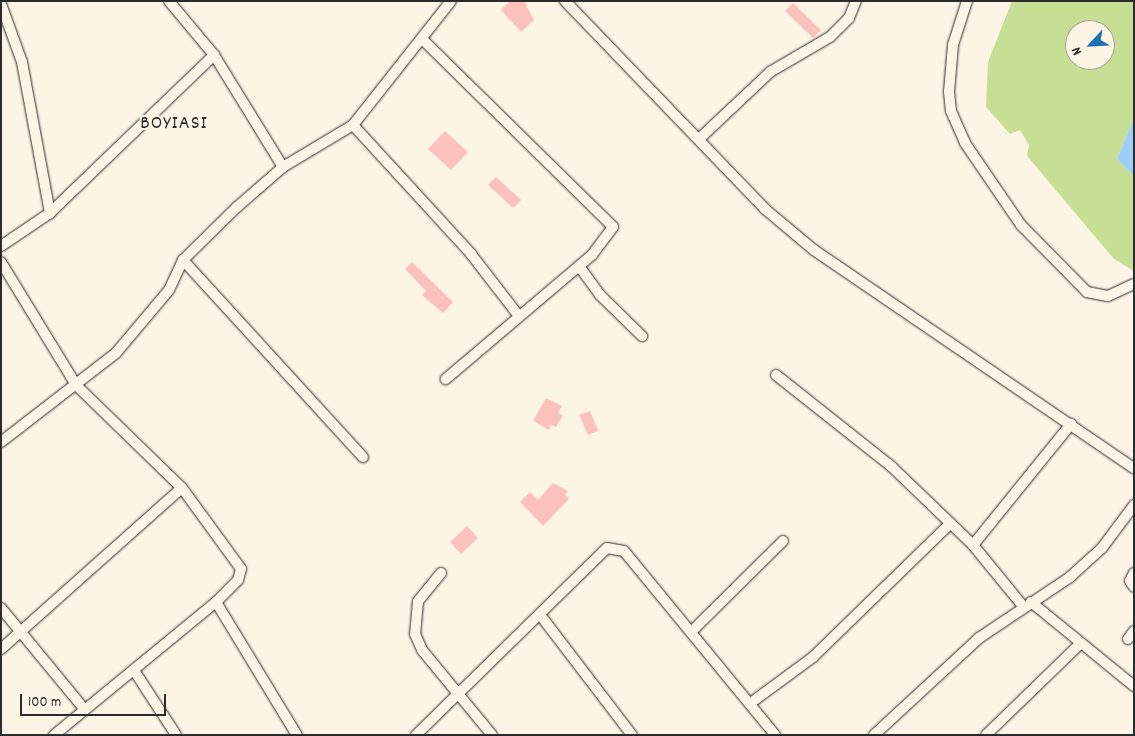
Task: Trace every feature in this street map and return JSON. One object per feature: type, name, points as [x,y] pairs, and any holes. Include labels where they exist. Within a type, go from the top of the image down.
[{"type":"street","points":[[169,1],[214,55],[283,167]]},
{"type":"street","points":[[1,442],[76,385],[143,325],[183,260],[283,167],[353,125],[451,1]]},
{"type":"street","points":[[565,1],[765,208],[814,250],[1134,468]]},
{"type":"street","points":[[699,139],[770,72],[830,37],[849,18],[856,1]]},
{"type":"street","points":[[967,1],[954,45],[949,92],[951,111],[965,143],[1021,225],[1087,292],[1108,296],[1134,284]]},
{"type":"street","points":[[1,4],[22,62],[50,213]]},
{"type":"street","points":[[422,38],[610,220],[612,227],[604,242],[579,266],[446,379]]},
{"type":"street","points":[[1,246],[50,213],[214,55]]},
{"type":"street","points":[[353,125],[471,254],[519,316]]},
{"type":"street","points":[[183,260],[363,457]]},
{"type":"street","points":[[1,262],[76,385],[182,488],[240,563],[238,580],[216,602],[135,672],[54,735]]},
{"type":"street","points":[[579,266],[600,295],[642,336]]},
{"type":"street","points":[[776,375],[892,467],[973,545],[1027,604],[1081,643],[1134,686]]},
{"type":"street","points":[[973,545],[1071,424]]},
{"type":"street","points":[[1,649],[182,488]]},
{"type":"street","points":[[874,735],[979,638],[1027,604],[1070,577],[1102,548],[1134,505]]},
{"type":"street","points":[[752,702],[813,657],[950,524]]},
{"type":"street","points":[[692,631],[783,541]]},
{"type":"street","points":[[416,735],[541,616],[578,573],[607,548],[616,548],[624,551],[752,702],[775,735]]},
{"type":"street","points":[[440,573],[418,601],[416,634],[422,650],[492,735]]},
{"type":"street","points":[[1134,573],[1130,581],[1134,587]]},
{"type":"street","points":[[216,602],[297,735]]},
{"type":"street","points":[[1,608],[23,630],[85,710]]},
{"type":"street","points":[[541,616],[632,735]]},
{"type":"street","points":[[986,735],[1081,643]]},
{"type":"street","points":[[135,672],[176,735]]},
{"type":"green space","points":[[1012,1],[1134,1],[1134,118],[1117,159],[1134,176],[1134,271],[1114,259],[1027,156],[1029,145],[1020,130],[1010,134],[986,107],[988,62]]},
{"type":"water","points":[[1134,118],[1134,176],[1117,159]]},
{"type":"building","points":[[510,1],[524,1],[534,20],[521,32],[501,10]]},
{"type":"building","points":[[793,3],[821,30],[813,38],[785,11]]},
{"type":"building","points":[[445,131],[468,152],[451,170],[428,149]]},
{"type":"building","points":[[496,177],[521,200],[513,208],[488,185]]},
{"type":"building","points":[[412,262],[453,302],[443,313],[422,295],[426,291],[405,269]]},
{"type":"building","points":[[546,398],[562,406],[558,413],[563,415],[556,427],[551,425],[549,430],[533,421]]},
{"type":"building","points":[[590,411],[598,431],[588,435],[579,415]]},
{"type":"building","points":[[553,483],[568,491],[565,495],[569,499],[543,526],[520,502],[530,492],[538,500]]},
{"type":"building","points":[[467,526],[478,538],[461,554],[450,542]]},
{"type":"district","name":"BOYIASI","points":[[174,124]]}]
